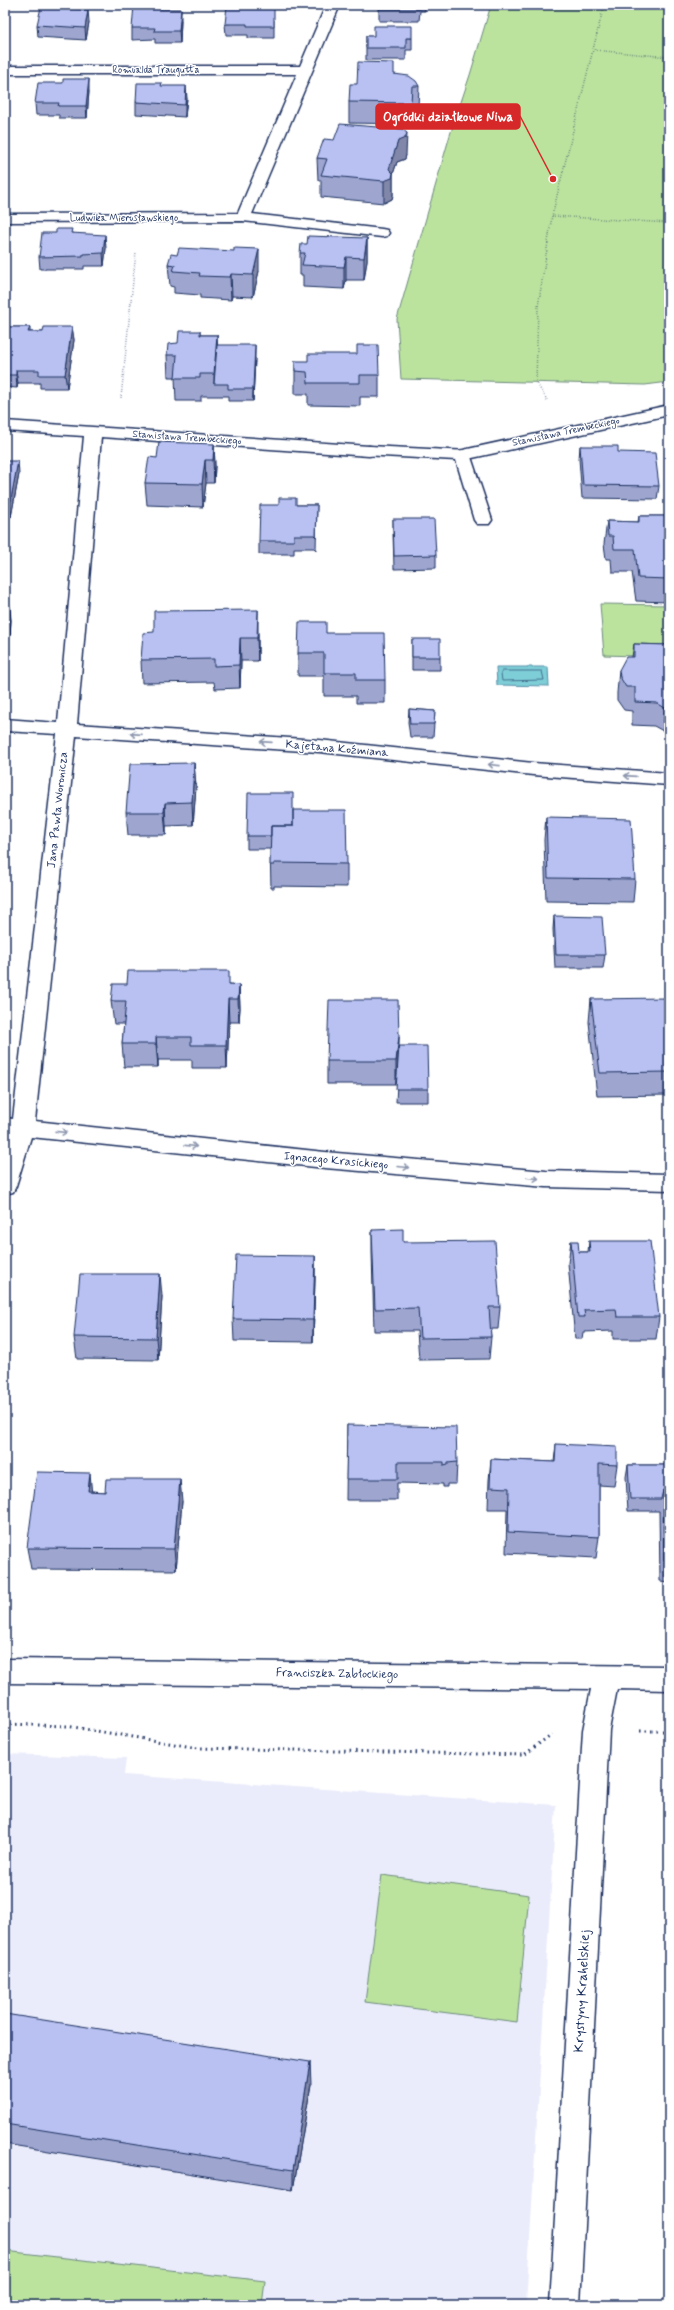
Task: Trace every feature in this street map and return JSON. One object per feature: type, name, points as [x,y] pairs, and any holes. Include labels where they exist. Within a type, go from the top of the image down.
[{"type":"street","points":[[243,217],[307,70],[333,5]]},
{"type":"street","name":"Romualda Traugutta","points":[[5,70],[307,70]]},
{"type":"street","name":"Ludwika Mierosławskiego","points":[[5,218],[243,217],[382,233]]},
{"type":"street","name":"Stanisława Trembeckiego","points":[[5,426],[370,451],[463,454],[669,410]]},
{"type":"street","name":"Jana Pawła Woronicza","points":[[5,1186],[67,730],[93,432]]},
{"type":"street","points":[[463,454],[483,520]]},
{"type":"street","name":"Kajetana Koźmiana","points":[[5,725],[319,746],[533,769],[669,779]]},
{"type":"street","name":"Ignacego Krasickiego","points":[[14,1126],[325,1160],[538,1178],[669,1182]]},
{"type":"street","name":"Franciszka Zabłockiego","points":[[5,1671],[669,1678]]},
{"type":"street","name":"Krystyny Krahelskiej","points":[[565,2305],[596,1730],[606,1677]]},
{"type":"path","points":[[536,382],[538,307],[552,216],[604,5]]},
{"type":"path","points":[[594,50],[669,57]]},
{"type":"path","points":[[552,216],[669,224]]},
{"type":"path","points":[[118,433],[139,218]]},
{"type":"path","points":[[5,1724],[67,1726],[198,1748],[524,1755],[560,1729],[669,1731]]},
{"type":"shaded area","points":[[5,1754],[126,1758],[124,1775],[556,1805],[526,2305],[5,2305]]},
{"type":"green space","points":[[491,5],[669,5],[669,382],[645,385],[401,379],[397,319],[450,135]]},
{"type":"green space","points":[[600,604],[669,605],[669,657],[604,655]]},
{"type":"green space","points":[[382,1875],[529,1895],[517,2022],[365,2002]]},
{"type":"green space","points":[[5,2251],[265,2281],[262,2305],[5,2305]]},
{"type":"water","points":[[496,667],[548,667],[549,686],[497,685]]},
{"type":"building","points":[[134,5],[160,5],[160,9],[181,9],[179,31],[154,31],[155,28],[132,28]]},
{"type":"building","points":[[379,5],[420,5],[420,9],[379,9]]},
{"type":"building","points":[[227,6],[274,8],[274,26],[225,24]]},
{"type":"building","points":[[41,7],[88,10],[85,28],[37,25]]},
{"type":"building","points":[[374,26],[412,26],[412,38],[406,38],[406,48],[366,48],[366,36],[374,36]]},
{"type":"building","points":[[358,62],[394,63],[394,74],[409,76],[416,81],[419,86],[412,86],[411,103],[349,102],[350,84],[357,84]]},
{"type":"building","points":[[63,79],[89,79],[86,106],[58,106],[59,103],[35,103],[38,83],[63,83]]},
{"type":"building","points":[[137,83],[162,83],[161,86],[186,86],[185,105],[136,102]]},
{"type":"building","points":[[340,124],[402,129],[407,133],[405,138],[398,141],[389,169],[393,173],[392,178],[384,181],[321,175],[327,159],[317,158],[324,139],[334,140]]},
{"type":"building","points":[[56,229],[72,229],[71,233],[105,235],[103,253],[83,254],[83,256],[39,257],[42,233],[56,233]]},
{"type":"building","points":[[308,236],[367,238],[364,258],[346,257],[344,267],[302,265],[305,253],[300,253],[301,244],[307,244]]},
{"type":"building","points":[[179,248],[234,251],[234,248],[259,249],[253,275],[231,274],[230,277],[199,276],[200,273],[173,271],[175,265],[168,264],[171,254],[177,255]]},
{"type":"building","points":[[5,327],[30,327],[28,332],[43,332],[44,327],[72,327],[65,375],[39,375],[39,370],[16,370],[16,375],[5,375]]},
{"type":"building","points":[[179,331],[200,331],[200,335],[217,335],[214,374],[200,374],[200,378],[175,378],[177,355],[167,355],[168,344],[178,343]]},
{"type":"building","points":[[217,345],[255,345],[253,389],[228,389],[228,384],[214,384]]},
{"type":"building","points":[[357,345],[378,345],[379,375],[360,375],[360,383],[308,383],[307,372],[295,371],[295,361],[308,361],[308,354],[357,354]]},
{"type":"building","points":[[159,442],[214,444],[213,460],[205,460],[202,484],[145,483],[149,457],[157,458]]},
{"type":"building","points":[[580,446],[618,446],[618,452],[655,453],[659,486],[583,485]]},
{"type":"building","points":[[5,461],[18,461],[10,504],[5,504]]},
{"type":"building","points":[[279,498],[296,498],[296,505],[317,505],[316,537],[314,535],[294,535],[294,541],[259,541],[260,505],[279,505]]},
{"type":"building","points":[[639,516],[669,516],[669,579],[638,578],[635,549],[614,549],[613,536],[608,536],[607,521],[639,522]]},
{"type":"building","points":[[393,519],[434,519],[436,555],[394,556]]},
{"type":"building","points":[[5,597],[9,597],[7,612],[5,612]]},
{"type":"building","points":[[258,610],[257,638],[240,638],[239,665],[214,666],[214,659],[141,660],[143,633],[154,632],[154,611]]},
{"type":"building","points":[[299,622],[326,622],[326,633],[384,633],[385,680],[356,680],[356,673],[324,673],[324,653],[298,653]]},
{"type":"building","points":[[412,639],[440,639],[440,657],[412,657]]},
{"type":"building","points":[[634,644],[669,645],[669,706],[665,708],[657,703],[635,702],[635,687],[626,687],[620,677],[619,670],[626,657],[634,657]]},
{"type":"building","points":[[409,709],[435,711],[434,724],[410,724]]},
{"type":"building","points":[[194,763],[192,802],[165,803],[164,812],[126,812],[130,764]]},
{"type":"building","points":[[248,793],[293,793],[293,826],[271,826],[271,836],[247,836]]},
{"type":"building","points":[[293,810],[346,810],[347,864],[274,863],[274,865],[270,865],[271,826],[293,826]]},
{"type":"building","points":[[546,817],[631,819],[635,879],[548,878]]},
{"type":"building","points":[[554,916],[602,917],[605,955],[556,955]]},
{"type":"building","points":[[128,971],[229,971],[229,984],[239,985],[238,999],[228,999],[226,1045],[191,1045],[191,1037],[156,1037],[156,1044],[122,1044],[126,1001],[111,1001],[113,984],[127,984]]},
{"type":"building","points":[[666,998],[669,1016],[669,1072],[600,1073],[591,999]]},
{"type":"building","points":[[329,1000],[398,1000],[399,1036],[396,1061],[327,1061]]},
{"type":"building","points":[[399,1046],[427,1046],[428,1089],[396,1089]]},
{"type":"building","points":[[403,1229],[403,1242],[495,1241],[500,1307],[489,1307],[491,1337],[420,1338],[418,1308],[375,1309],[372,1230]]},
{"type":"building","points":[[571,1241],[578,1241],[579,1252],[590,1252],[589,1241],[650,1241],[659,1317],[617,1317],[616,1309],[584,1310],[585,1317],[578,1317]]},
{"type":"building","points":[[236,1255],[315,1256],[313,1320],[233,1319]]},
{"type":"building","points":[[80,1274],[160,1274],[156,1338],[74,1337]]},
{"type":"building","points":[[347,1425],[456,1427],[457,1462],[448,1463],[448,1465],[444,1466],[444,1462],[398,1462],[398,1479],[346,1479]]},
{"type":"building","points":[[556,1444],[617,1447],[617,1465],[599,1464],[599,1537],[508,1532],[509,1488],[490,1487],[491,1459],[555,1462]]},
{"type":"building","points":[[628,1465],[669,1465],[669,1490],[663,1490],[661,1499],[630,1499]]},
{"type":"building","points":[[37,1472],[90,1473],[88,1491],[105,1492],[106,1479],[180,1479],[174,1549],[27,1548]]},
{"type":"building","points":[[663,1490],[669,1490],[669,1560],[664,1560]]},
{"type":"building","points":[[5,2014],[310,2062],[293,2170],[5,2124]]},
{"type":"place","name":"Ogródki działkowe Niwa","points":[[553,179]]}]
